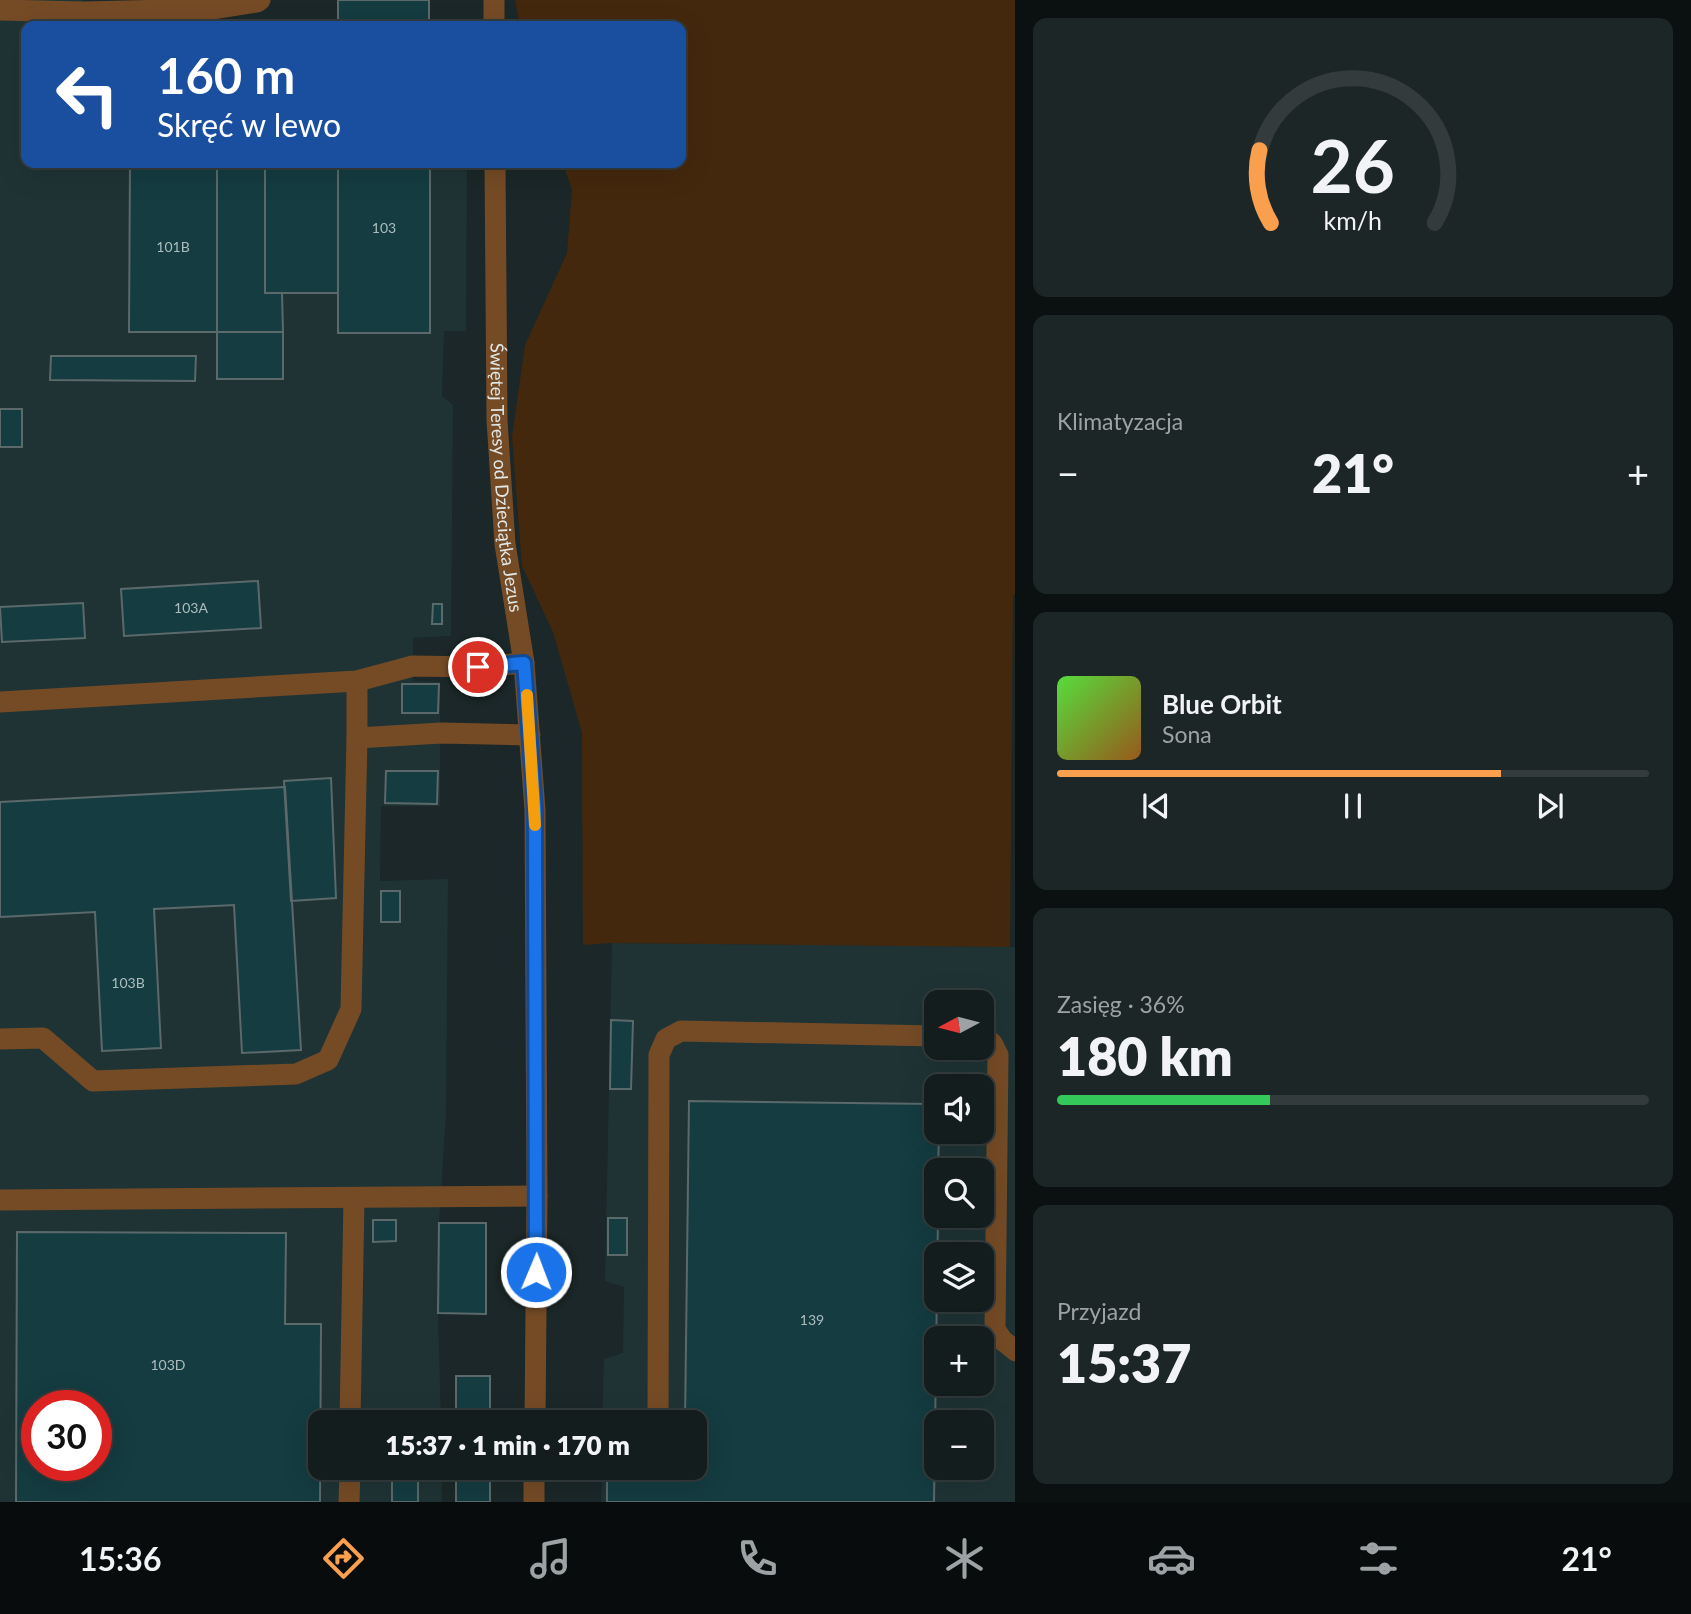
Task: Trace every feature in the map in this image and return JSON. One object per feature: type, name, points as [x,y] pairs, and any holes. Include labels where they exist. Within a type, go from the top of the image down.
[{"type":"street","points":[[0,10],[83,12],[213,9],[260,0]]},
{"type":"street","points":[[494,0],[494,21]]},
{"type":"street","name":"Świętej Teresy od Dzieciątka Jezus","points":[[495,168],[496,420],[505,544],[524,663],[535,810],[537,1196],[534,1410]]},
{"type":"street","points":[[0,702],[357,681],[413,666],[478,667],[524,663]]},
{"type":"street","points":[[0,1039],[43,1038],[93,1081],[296,1074],[328,1060],[351,1009],[357,681]]},
{"type":"street","points":[[357,738],[441,733],[530,735]]},
{"type":"street","points":[[657,1410],[659,1055],[666,1039],[681,1031],[924,1036]]},
{"type":"street","points":[[994,1047],[998,1055],[995,1329],[1002,1340],[1015,1350]]},
{"type":"street","points":[[0,1200],[537,1196]]},
{"type":"street","points":[[350,1410],[354,1198]]},
{"type":"street","points":[[349,1502],[350,1480]]},
{"type":"street","points":[[534,1480],[534,1502]]},
{"type":"shaded area","points":[[0,0],[83,0],[82,21],[21,21],[21,168],[467,168],[466,331],[444,331],[442,396],[453,405],[451,636],[413,638],[413,681],[440,682],[440,806],[381,806],[380,881],[448,879],[446,1113],[439,1223],[441,1410],[308,1410],[308,1480],[441,1480],[442,1502],[0,1502]]},
{"type":"shaded area","points":[[515,0],[1015,0],[1015,594],[1010,947],[612,943],[583,945],[582,733],[553,632],[522,566],[512,437],[525,345],[567,253],[572,190],[565,168],[686,168],[686,21],[519,21]]},
{"type":"shaded area","points":[[612,943],[1015,947],[1015,1502],[601,1502],[602,1480],[707,1480],[707,1410],[602,1410],[604,1359],[623,1353],[624,1287],[605,1281]]},
{"type":"building","points":[[338,0],[429,0],[429,21],[338,21]]},
{"type":"building","points":[[130,168],[217,168],[217,332],[129,332]]},
{"type":"building","points":[[217,168],[265,168],[265,293],[282,293],[283,332],[217,332]]},
{"type":"building","points":[[265,168],[338,168],[338,293],[265,293]]},
{"type":"building","points":[[338,168],[430,168],[430,333],[338,333]]},
{"type":"building","points":[[217,332],[283,332],[283,379],[217,379]]},
{"type":"building","points":[[51,356],[196,356],[195,381],[50,380]]},
{"type":"building","points":[[0,409],[22,409],[22,447],[0,447]]},
{"type":"building","points":[[258,581],[261,628],[124,636],[121,589]]},
{"type":"building","points":[[83,603],[85,638],[2,642],[0,607]]},
{"type":"building","points":[[433,604],[442,604],[442,624],[432,624]]},
{"type":"building","points":[[402,684],[439,684],[438,713],[402,713]]},
{"type":"building","points":[[386,771],[438,771],[437,804],[385,803]]},
{"type":"building","points":[[331,778],[336,898],[291,901],[284,781]]},
{"type":"building","points":[[285,787],[301,1050],[242,1053],[234,905],[154,909],[161,1048],[102,1051],[95,912],[0,917],[0,802]]},
{"type":"building","points":[[381,891],[400,891],[400,922],[381,922]]},
{"type":"building","points":[[611,1020],[633,1021],[631,1089],[610,1089]]},
{"type":"building","points":[[689,1101],[924,1104],[924,1144],[939,1144],[938,1158],[924,1158],[924,1228],[938,1228],[938,1242],[924,1242],[924,1312],[937,1312],[936,1326],[924,1326],[924,1396],[935,1396],[935,1410],[924,1410],[924,1480],[934,1480],[934,1502],[607,1502],[607,1480],[707,1480],[707,1410],[685,1410]]},
{"type":"building","points":[[608,1218],[627,1218],[627,1255],[608,1255]]},
{"type":"building","points":[[373,1220],[396,1220],[396,1241],[373,1242]]},
{"type":"building","points":[[439,1223],[486,1223],[486,1314],[438,1313]]},
{"type":"building","points":[[17,1232],[286,1233],[285,1324],[321,1324],[321,1410],[308,1410],[308,1480],[320,1480],[320,1502],[16,1502]]},
{"type":"building","points":[[456,1376],[490,1376],[490,1410],[456,1410]]},
{"type":"building","points":[[392,1480],[418,1480],[418,1502],[392,1502]]},
{"type":"building","points":[[456,1480],[490,1480],[490,1502],[456,1502]]},
{"type":"slow traffic","points":[[527,695],[535,825]]},
{"type":"route","points":[[478,667],[524,663],[535,810],[536,1272]]}]
